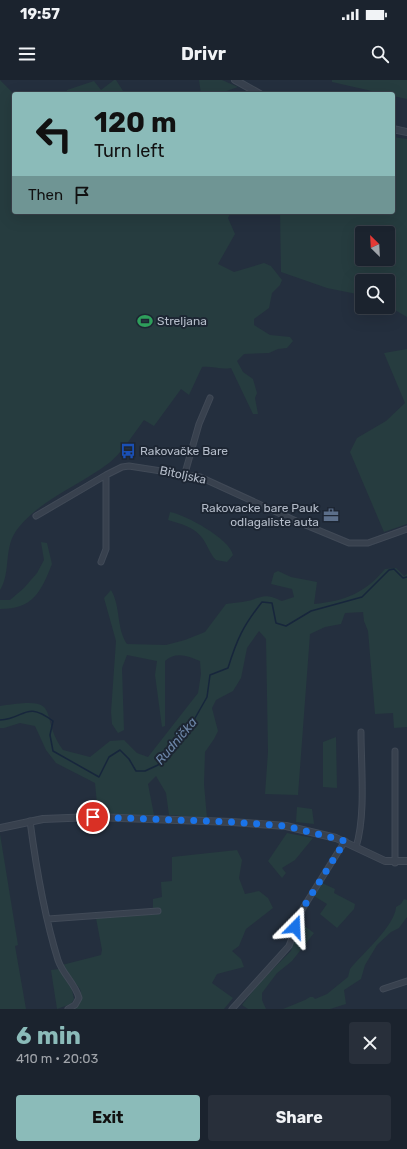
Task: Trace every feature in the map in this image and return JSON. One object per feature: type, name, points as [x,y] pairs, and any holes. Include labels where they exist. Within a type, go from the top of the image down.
[{"type":"street","points":[[235,80],[256,92]]},
{"type":"street","points":[[395,129],[407,132]]},
{"type":"street","points":[[186,473],[199,424],[210,398]]},
{"type":"street","name":"Bitoljska","points":[[36,516],[106,475],[122,467],[135,466],[186,473],[214,482],[296,521],[349,543],[368,543],[407,529]]},
{"type":"street","points":[[101,562],[106,549],[106,475]]},
{"type":"street","points":[[356,847],[360,829],[360,732]]},
{"type":"street","points":[[395,751],[395,863]]},
{"type":"street","points":[[0,828],[30,821],[93,817],[232,822],[286,826],[345,841],[385,862],[395,863],[407,861]]},
{"type":"street","points":[[30,821],[48,919],[58,961],[77,990],[78,1001],[75,1005],[68,1009]]},
{"type":"street","points":[[232,1009],[289,946],[303,908],[345,841]]},
{"type":"street","points":[[48,919],[158,911]]},
{"type":"street","points":[[383,989],[407,981]]},
{"type":"green space","points":[[0,80],[12,92],[12,214],[230,214],[228,218],[235,234],[218,264],[234,272],[264,263],[271,266],[282,280],[280,285],[272,293],[269,308],[254,319],[254,325],[270,335],[290,337],[293,341],[287,348],[278,349],[269,353],[244,354],[237,361],[243,372],[253,379],[257,393],[255,398],[258,414],[253,414],[231,368],[224,369],[202,367],[189,395],[181,389],[154,426],[144,420],[114,459],[98,471],[50,500],[19,527],[11,543],[6,575],[0,590]]},
{"type":"green space","points":[[116,80],[124,92],[67,92],[67,90],[94,81],[101,90]]},
{"type":"green space","points":[[199,80],[222,80],[238,87],[224,92],[201,92]]},
{"type":"green space","points":[[332,80],[407,80],[407,99],[395,96],[395,92],[376,92],[332,82]]},
{"type":"green space","points":[[395,137],[407,139],[407,317],[395,310],[395,274],[355,274],[355,294],[327,288],[281,272],[280,214],[395,214]]},
{"type":"green space","points":[[407,349],[407,524],[384,532],[350,452],[357,438],[386,421],[405,403],[384,353]]},
{"type":"green space","points":[[170,512],[196,523],[216,535],[230,549],[233,555],[227,562],[216,560],[200,535],[187,526],[168,520]]},
{"type":"green space","points":[[41,542],[47,543],[52,564],[44,583],[34,597],[28,602],[20,606],[0,609],[0,600],[10,600],[24,588],[37,573],[44,560]]},
{"type":"green space","points":[[396,568],[404,576],[407,574],[407,727],[394,728],[393,713],[375,714],[368,631],[364,621],[363,612],[345,613],[341,624],[325,627],[310,634],[298,795],[265,794],[268,752],[266,639],[259,631],[247,648],[241,678],[233,691],[216,700],[212,708],[218,731],[205,752],[204,784],[207,818],[169,815],[166,793],[156,776],[148,784],[154,815],[98,815],[95,783],[56,763],[46,750],[35,726],[20,723],[0,728],[0,706],[34,703],[42,706],[46,710],[51,726],[63,750],[90,757],[110,741],[124,740],[137,753],[148,757],[198,693],[201,674],[200,661],[187,656],[178,655],[165,661],[165,726],[162,727],[155,675],[157,661],[127,655],[122,668],[124,730],[118,733],[112,724],[111,712],[116,641],[104,598],[111,590],[116,603],[121,631],[127,644],[166,645],[185,640],[205,632],[226,604],[249,601],[265,596],[282,601],[294,597],[292,589],[271,584],[274,573],[278,571],[291,577],[317,582],[314,604],[345,598],[362,590],[385,569]]},
{"type":"green space","points":[[336,737],[337,788],[323,787],[323,742]]},
{"type":"green space","points":[[297,807],[312,809],[314,824],[296,822]]},
{"type":"green space","points":[[287,833],[313,838],[295,860],[282,868],[286,873],[282,878],[268,861]]},
{"type":"green space","points":[[0,834],[18,945],[15,946],[26,1009],[0,1009]]},
{"type":"green space","points":[[237,850],[242,860],[239,878],[245,894],[259,891],[268,898],[273,908],[246,929],[239,946],[232,951],[241,959],[244,967],[217,974],[212,983],[233,998],[224,1009],[75,1009],[82,998],[80,989],[62,965],[101,955],[102,950],[96,918],[160,913],[160,909],[153,910],[153,899],[162,897],[161,882],[172,881],[172,857]]},
{"type":"green space","points":[[322,883],[335,889],[334,893],[355,904],[354,909],[337,928],[320,914],[327,904],[314,896]]},
{"type":"green space","points":[[404,899],[407,900],[407,917],[399,928],[391,932],[377,945],[365,965],[361,979],[344,990],[346,1004],[330,1009],[283,1009],[310,997],[315,999],[327,994],[348,977],[350,969],[384,931],[394,915],[396,907],[401,904]]},
{"type":"green space","points":[[299,922],[314,933],[292,961],[277,973],[262,993],[262,1000],[266,1009],[248,1009],[242,1005],[260,982],[291,951]]},
{"type":"green space","points":[[59,969],[71,986],[74,999],[71,1004],[57,1009],[51,970]]},
{"type":"waterway","name":"Rudnička","points":[[0,720],[15,717],[31,711],[44,715],[53,721],[50,735],[53,751],[99,777],[109,757],[120,750],[129,759],[136,771],[145,771],[158,765],[166,753],[190,727],[207,697],[210,675],[228,668],[241,633],[262,602],[272,603],[276,623],[286,626],[311,611],[362,597],[389,570],[394,569],[403,578],[407,577]]},
{"type":"place","name":"Streljana","points":[[145,321]]},
{"type":"place","name":"Rakovačke Bare","points":[[128,451]]},
{"type":"place","name":"Rakovacke bare Pauk odlagaliste auta","points":[[331,515]]},
{"type":"route","points":[[93,817],[232,822],[286,826],[345,841],[303,908],[295,927]]}]
